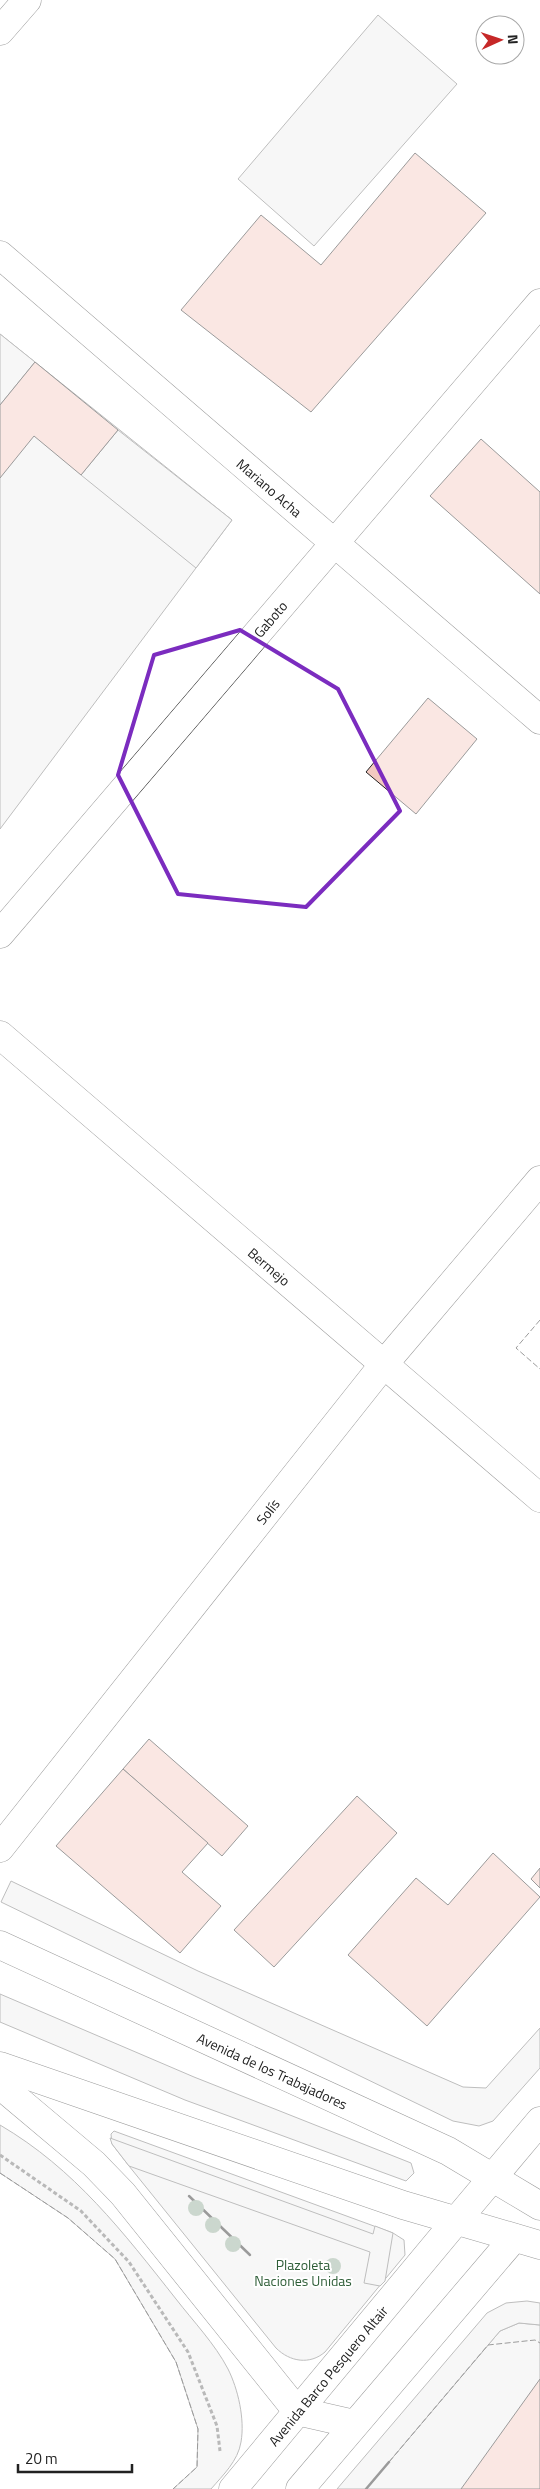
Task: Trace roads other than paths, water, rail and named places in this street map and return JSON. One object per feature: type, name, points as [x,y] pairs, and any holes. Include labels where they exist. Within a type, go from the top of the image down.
[{"type":"street","points":[[0,31],[27,0]]},
{"type":"street","name":"Mariano Acha","points":[[0,256],[540,720]]},
{"type":"street","name":"Gaboto","points":[[0,934],[540,303]]},
{"type":"street","name":"Bermejo","points":[[0,1035],[540,1498]]},
{"type":"street","name":"Solís","points":[[0,1848],[384,1364],[540,1180]]},
{"type":"street","name":"Avenida de los Trabajadores","points":[[0,1945],[448,2152],[540,2206]]},
{"type":"street","points":[[0,2066],[403,2205],[540,2245]]},
{"type":"street","points":[[0,2086],[94,2164],[123,2194],[297,2411],[354,2424]]},
{"type":"street","name":"Avenida Barco Pesquero Altair","points":[[234,2489],[540,2121]]},
{"type":"street","points":[[300,2489],[471,2286],[540,2210]]},
{"type":"park label","name":"Plazoleta Naciones Unidas","points":[[303,2272]]}]
